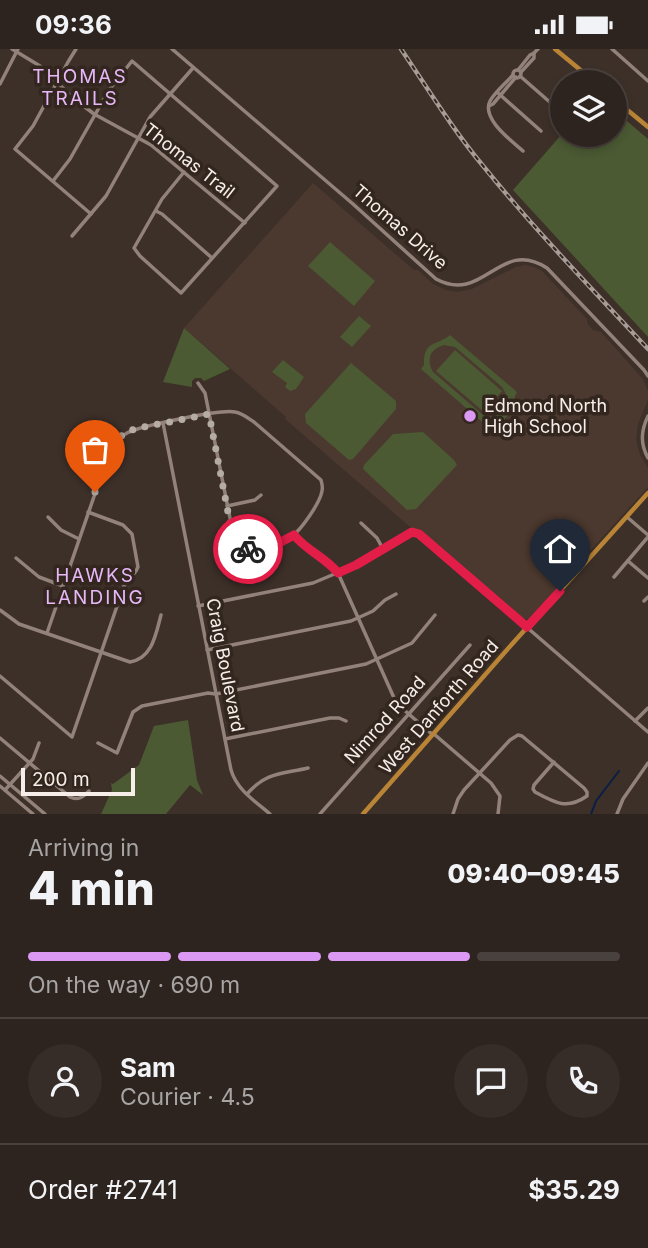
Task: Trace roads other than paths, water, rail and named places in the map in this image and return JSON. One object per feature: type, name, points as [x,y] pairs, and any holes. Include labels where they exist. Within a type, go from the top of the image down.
[{"type":"main road","points":[[555,49],[580,70]]},
{"type":"main road","points":[[627,110],[648,127]]},
{"type":"main road","name":"West Danforth Road","points":[[363,814],[648,493]]},
{"type":"street","points":[[76,49],[33,126],[15,149],[91,214]]},
{"type":"street","name":"Thomas Drive","points":[[172,49],[436,279],[454,286],[465,285],[512,260],[526,259],[540,264],[547,268],[648,376]]},
{"type":"street","points":[[523,151],[500,131],[489,115],[489,106],[518,74],[530,55],[538,49]]},
{"type":"street","points":[[612,49],[648,81]]},
{"type":"street","points":[[0,84],[16,50]]},
{"type":"street","name":"Thomas Trail","points":[[16,50],[94,114],[161,152],[245,223]]},
{"type":"street","points":[[53,181],[70,159],[109,90],[132,61],[277,186],[181,293],[134,248],[162,199],[184,172]]},
{"type":"street","points":[[72,236],[110,189],[150,117],[194,67]]},
{"type":"street","points":[[518,74],[550,103]]},
{"type":"street","points":[[499,94],[541,131]]},
{"type":"street","points":[[156,211],[163,214],[212,258]]},
{"type":"street","points":[[47,633],[109,453],[119,438],[134,429],[209,414],[226,411],[237,412],[254,422],[321,480],[321,495],[294,535],[279,543],[243,549],[234,541],[227,506],[209,414],[205,393],[198,383]]},
{"type":"street","points":[[648,416],[642,435],[648,457]]},
{"type":"street","name":"Craig Boulevard","points":[[163,423],[234,781],[270,814]]},
{"type":"street","points":[[227,506],[255,500],[261,495]]},
{"type":"street","points":[[0,676],[72,737],[124,586],[136,572],[138,561],[132,534],[128,529],[88,512]]},
{"type":"street","points":[[48,517],[61,530],[79,539]]},
{"type":"street","points":[[614,577],[648,536],[627,517]]},
{"type":"street","points":[[361,523],[377,538],[383,549]]},
{"type":"street","points":[[198,606],[304,586],[356,565],[412,532],[419,534],[648,732]]},
{"type":"street","points":[[294,535],[338,573],[395,700],[409,715],[491,783],[500,796],[498,814]]},
{"type":"street","points":[[16,558],[39,577],[62,586]]},
{"type":"street","points":[[628,561],[648,578]]},
{"type":"street","points":[[207,650],[351,621],[373,611],[396,594]]},
{"type":"street","points":[[0,610],[19,624],[130,662],[142,658],[152,646],[161,615]]},
{"type":"street","points":[[98,743],[117,753],[130,717],[142,706],[354,667],[377,659],[412,643],[435,615]]},
{"type":"street","name":"Nimrod Road","points":[[320,814],[470,645]]},
{"type":"street","points":[[635,721],[648,708]]},
{"type":"street","points":[[225,739],[330,718],[346,721]]},
{"type":"street","points":[[453,814],[464,790],[510,740],[518,735],[554,762],[587,792],[587,796],[569,805],[563,805],[535,792],[534,785],[554,762]]},
{"type":"street","points":[[0,738],[70,797],[80,798],[89,791]]},
{"type":"street","points":[[5,790],[33,759],[39,743]]},
{"type":"street","points":[[617,814],[623,799],[646,770],[648,763]]},
{"type":"street","points":[[247,794],[269,776],[308,768]]},
{"type":"street","points":[[0,776],[45,814]]},
{"type":"street","points":[[0,786],[33,814]]},
{"type":"waterway","points":[[591,814],[596,801],[619,771]]},
{"type":"railway","points":[[401,49],[451,124],[484,167],[648,349]]},
{"type":"place","name":"Edmond North High School","points":[[470,416]]},
{"type":"district","name":"THOMAS TRAILS","points":[[80,87]]},
{"type":"district","name":"HAWKS LANDING","points":[[95,586]]}]
